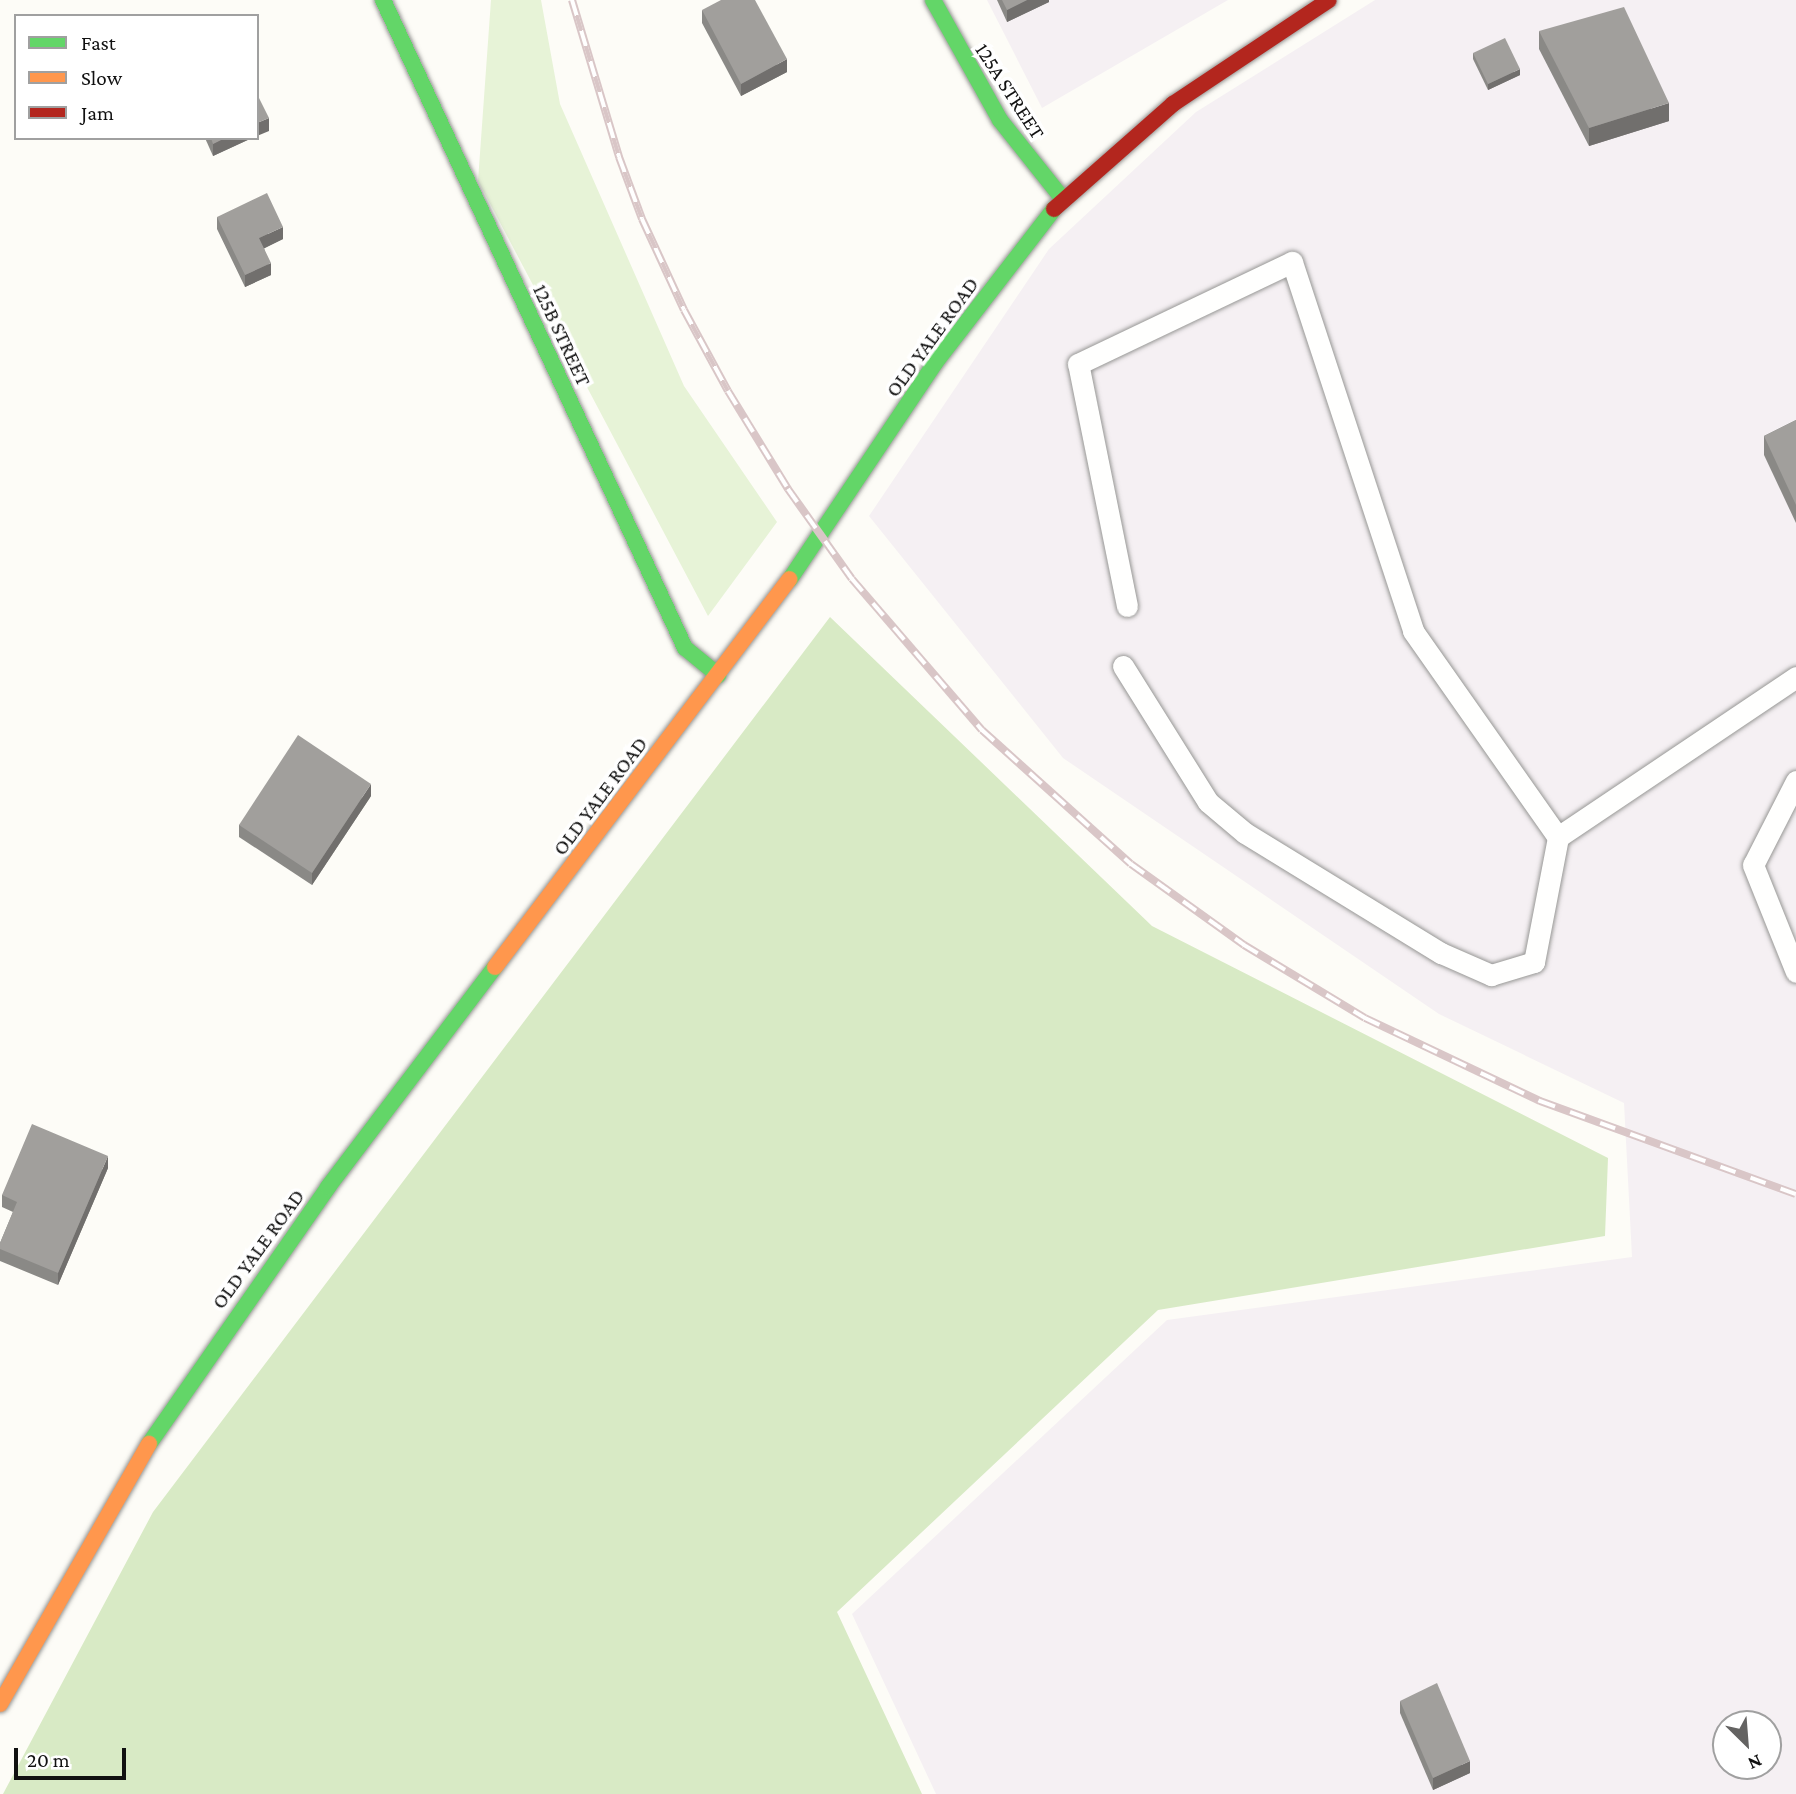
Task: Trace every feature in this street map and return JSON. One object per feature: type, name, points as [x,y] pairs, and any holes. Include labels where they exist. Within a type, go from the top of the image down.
[{"type":"main road","name":"125B STREET","points":[[383,0],[685,648],[718,675]]},
{"type":"main road","name":"125A STREET","points":[[933,0],[1000,120],[1062,198]]},
{"type":"main road","name":"OLD YALE ROAD","points":[[0,1704],[122,1485],[187,1385],[328,1187],[822,537],[935,363],[1062,198],[1172,104],[1329,0]]},
{"type":"lane","points":[[1127,606],[1078,364],[1292,262],[1413,631],[1558,837]]},
{"type":"lane","points":[[1123,666],[1208,802],[1245,833],[1441,953],[1491,975],[1534,962],[1558,837],[1796,677]]},
{"type":"lane","points":[[1796,781],[1753,866],[1796,972]]},
{"type":"shaded area","points":[[987,0],[1228,0],[1042,108]]},
{"type":"shaded area","points":[[1375,0],[1796,0],[1796,1794],[936,1794],[852,1614],[1167,1320],[1632,1257],[1624,1103],[1439,1014],[1063,758],[869,516],[1049,249],[1196,112]]},
{"type":"green space","points":[[491,0],[541,0],[560,104],[684,386],[777,522],[708,616],[478,181]]},
{"type":"green space","points":[[830,617],[1152,926],[1608,1158],[1605,1236],[1158,1310],[837,1612],[922,1794],[3,1794],[153,1512]]},
{"type":"building","points":[[721,0],[755,0],[787,59],[741,84],[702,10]]},
{"type":"building","points":[[1002,0],[1027,0],[1007,10]]},
{"type":"building","points":[[1624,7],[1669,103],[1589,128],[1539,31]]},
{"type":"building","points":[[1505,38],[1520,69],[1488,84],[1473,53]]},
{"type":"building","points":[[259,98],[269,118],[259,122]]},
{"type":"building","points":[[267,193],[283,227],[259,238],[271,263],[245,275],[217,217]]},
{"type":"building","points":[[1796,420],[1796,505],[1764,436]]},
{"type":"building","points":[[298,735],[371,784],[312,873],[239,825]]},
{"type":"building","points":[[32,1124],[108,1156],[58,1273],[0,1249],[17,1202],[2,1195]]},
{"type":"building","points":[[1437,1683],[1470,1761],[1433,1778],[1400,1701]]},
{"type":"railway","points":[[572,0],[619,157],[642,219],[684,310],[728,391],[788,489],[852,579],[982,730],[1131,864],[1244,945],[1365,1018],[1540,1101],[1796,1194]]},
{"type":"traffic: fast","points":[[383,0],[685,648],[718,675]]},
{"type":"traffic: fast","points":[[933,0],[1000,120],[1062,198]]},
{"type":"traffic: fast","points":[[790,579],[935,363],[1054,209]]},
{"type":"traffic: fast","points":[[149,1444],[328,1187],[495,967]]},
{"type":"traffic: slow","points":[[495,967],[790,579]]},
{"type":"traffic: slow","points":[[0,1704],[149,1444]]},
{"type":"traffic: jam","points":[[1054,209],[1173,104],[1329,0]]}]
